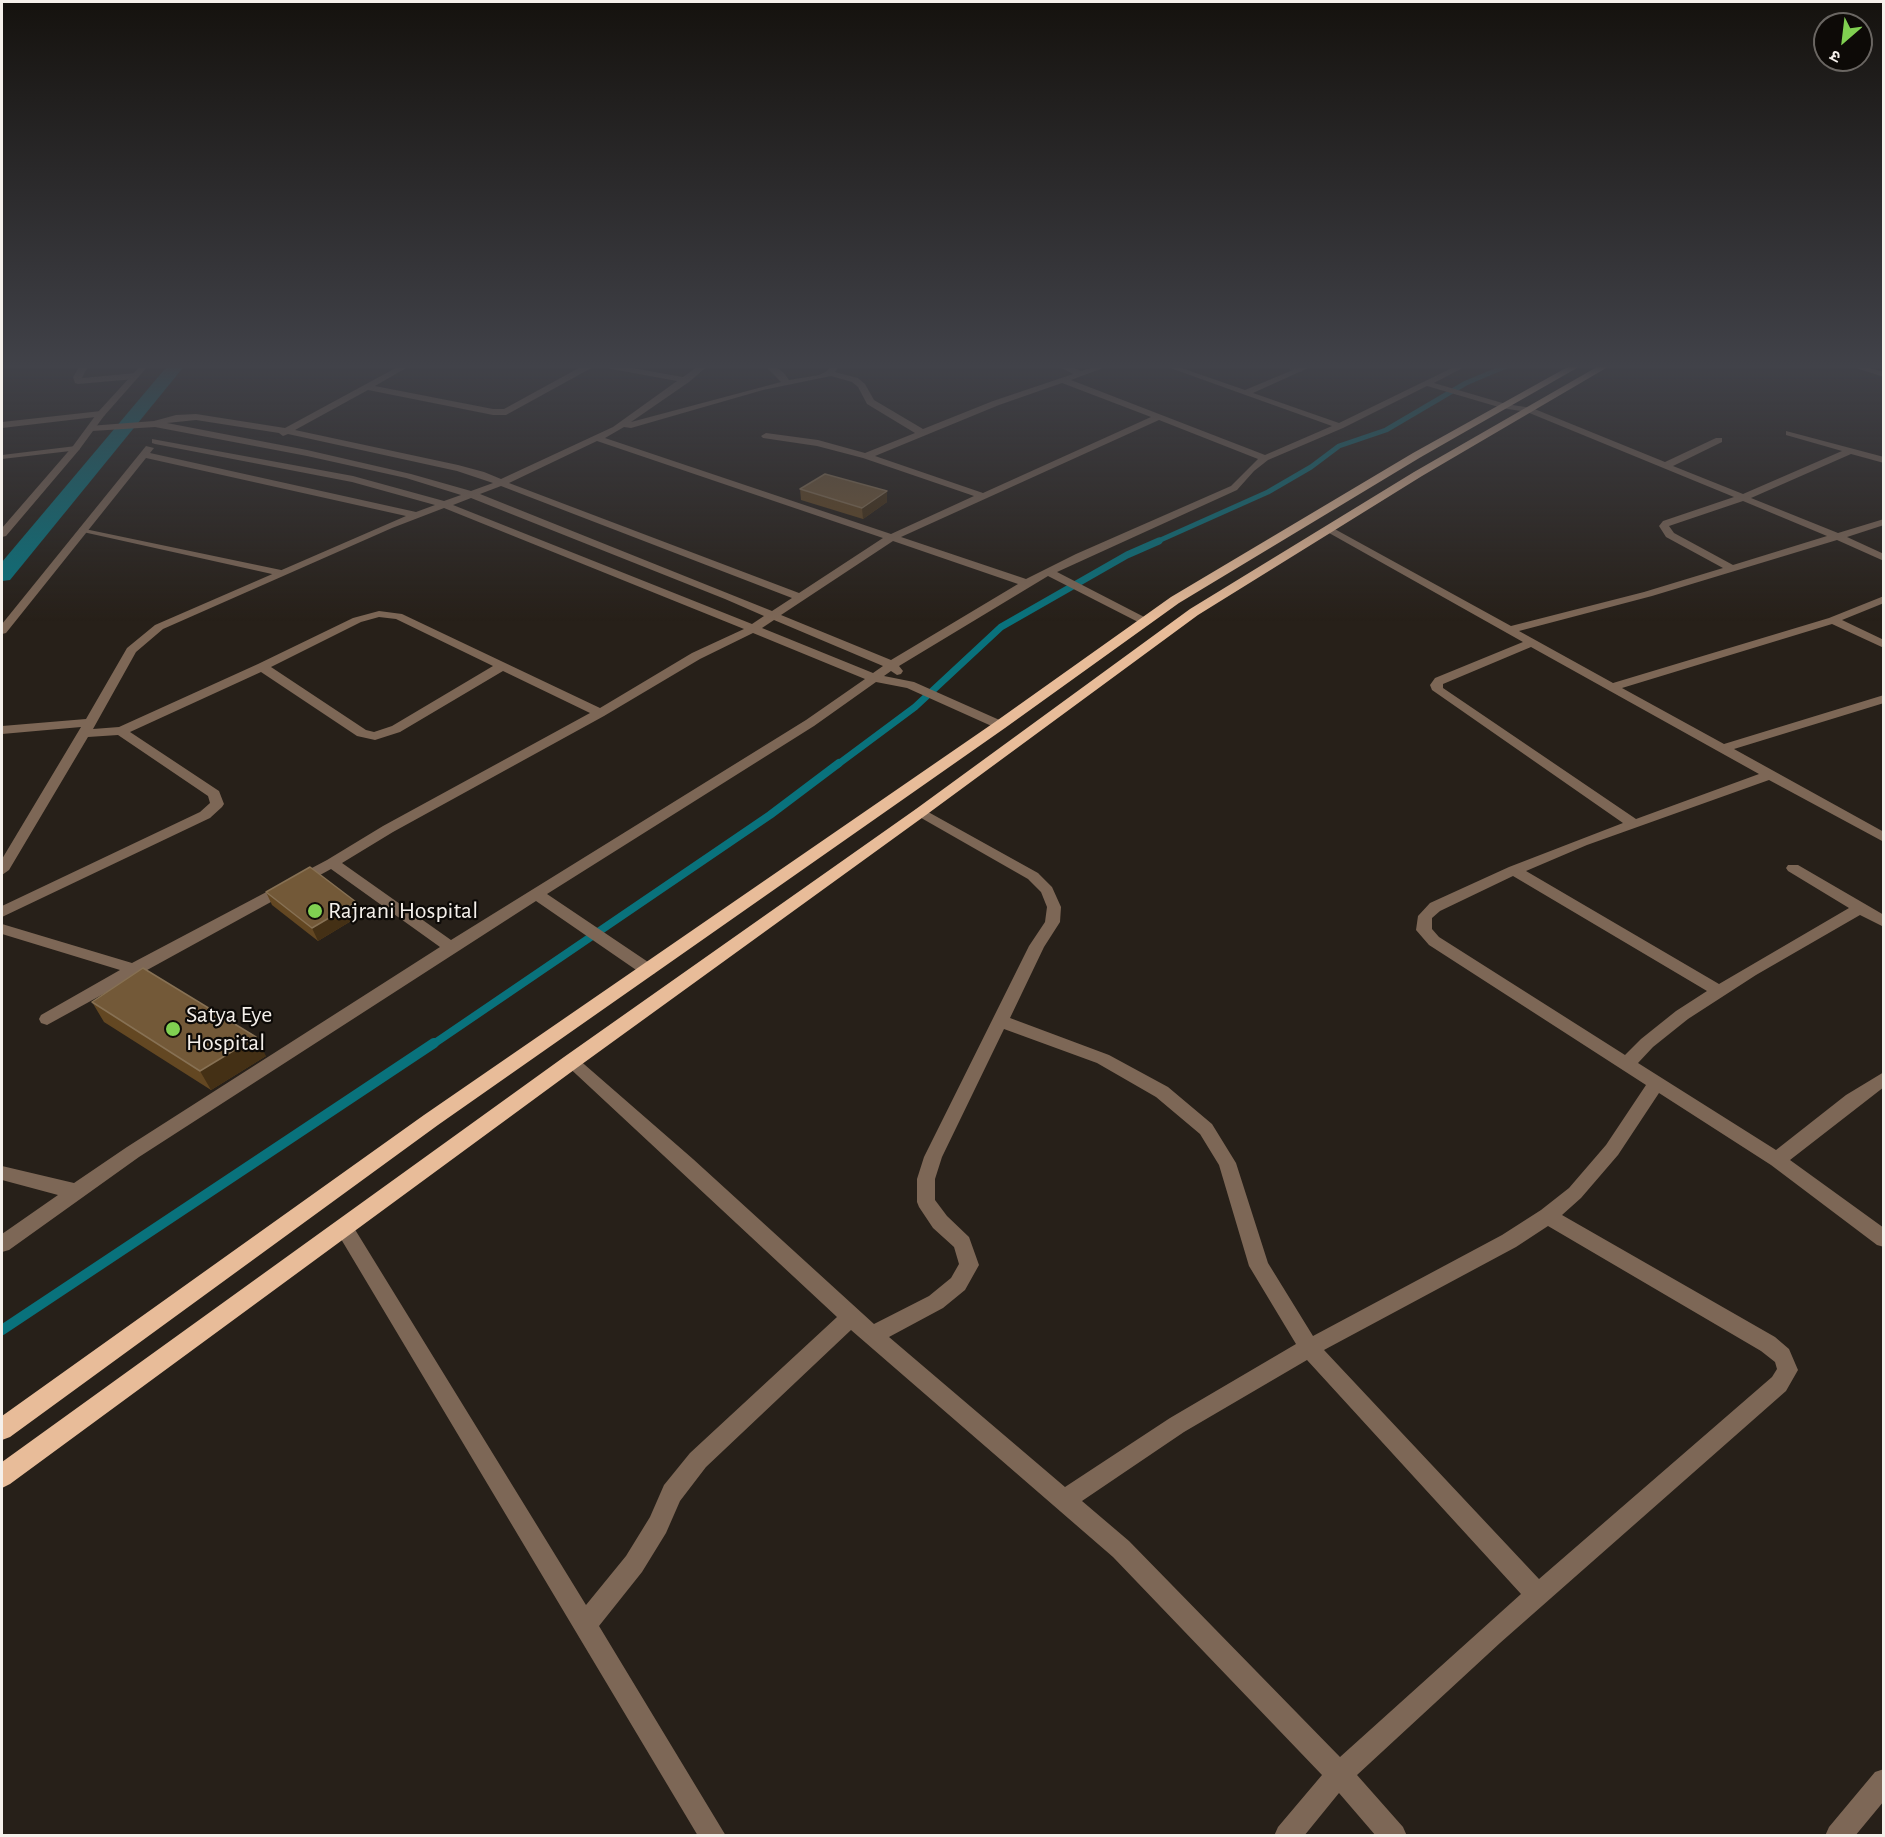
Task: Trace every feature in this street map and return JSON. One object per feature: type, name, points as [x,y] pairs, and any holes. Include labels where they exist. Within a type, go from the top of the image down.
[{"type":"highway","points":[[2,1428],[422,1127],[1146,622],[1226,569],[1429,450]]},
{"type":"highway","points":[[2,1476],[1194,612],[1327,528],[1460,450]]},
{"type":"street","points":[[2,534],[75,450]]},
{"type":"street","points":[[2,631],[148,450]]},
{"type":"street","points":[[204,450],[353,479],[443,504],[557,548],[874,678],[910,685],[1000,725]]},
{"type":"street","points":[[228,454],[240,450]]},
{"type":"street","points":[[284,450],[408,476],[470,494],[892,665],[910,685]]},
{"type":"street","points":[[373,450],[481,474],[800,597]]},
{"type":"street","points":[[2,870],[131,650],[159,627],[416,514],[501,483],[572,450]]},
{"type":"street","points":[[632,450],[1027,583]]},
{"type":"street","points":[[842,450],[983,496]]},
{"type":"street","points":[[866,456],[880,450]]},
{"type":"street","points":[[47,1019],[134,969],[332,863],[388,829],[600,712],[696,656],[752,628],[892,537],[1086,450]]},
{"type":"street","points":[[1242,450],[1264,458]]},
{"type":"street","points":[[2,1244],[133,1152],[536,894],[810,723],[892,665],[1048,572],[1234,488],[1264,458],[1284,450]]},
{"type":"street","points":[[1625,450],[1839,537],[1884,558]]},
{"type":"street","points":[[1665,466],[1699,450]]},
{"type":"street","points":[[1733,569],[1670,535],[1664,526],[1667,523],[1743,498],[1852,450],[1884,460]]},
{"type":"street","points":[[144,455],[416,514]]},
{"type":"street","points":[[1509,630],[1733,569],[1884,522]]},
{"type":"street","points":[[1327,528],[1884,838]]},
{"type":"street","points":[[1048,572],[1146,622]]},
{"type":"street","points":[[1612,687],[1833,620],[1884,599]]},
{"type":"street","points":[[121,732],[357,620],[379,614],[398,616],[501,667],[600,712]]},
{"type":"street","points":[[1833,620],[1884,645]]},
{"type":"street","points":[[1531,643],[1439,681],[1436,685],[1438,690],[1635,825]]},
{"type":"street","points":[[262,667],[362,733],[375,736],[396,729],[501,667]]},
{"type":"street","points":[[1724,748],[1884,699]]},
{"type":"street","points":[[2,730],[87,728],[121,732],[214,794],[217,804],[205,815],[2,912]]},
{"type":"street","points":[[1770,775],[1582,842],[1514,870],[1436,907],[1425,916],[1424,930],[1434,941],[1777,1160],[1884,1239]]},
{"type":"street","points":[[873,1335],[936,1302],[958,1284],[969,1264],[962,1243],[939,1222],[926,1202],[926,1179],[933,1157],[1052,922],[1054,908],[1047,890],[1033,876],[921,812]]},
{"type":"street","points":[[332,863],[451,948]]},
{"type":"street","points":[[1793,868],[1884,922]]},
{"type":"street","points":[[1514,870],[1719,991]]},
{"type":"street","points":[[536,894],[613,944],[648,970]]},
{"type":"street","points":[[1627,1065],[1647,1043],[1682,1015],[1860,908]]},
{"type":"street","points":[[2,929],[134,969]]},
{"type":"street","points":[[1001,1021],[1103,1059],[1162,1092],[1206,1129],[1227,1163],[1259,1266],[1310,1349],[1538,1595]]},
{"type":"street","points":[[571,1062],[687,1164],[851,1317],[1121,1548],[1339,1774],[1394,1836]]},
{"type":"street","points":[[1777,1160],[1852,1100],[1884,1078]]},
{"type":"street","points":[[1065,1500],[1177,1425],[1310,1349],[1509,1241],[1548,1216],[1575,1193],[1612,1150],[1656,1083]]},
{"type":"street","points":[[2,1173],[78,1192]]},
{"type":"street","points":[[1287,1836],[1339,1774],[1538,1595],[1779,1384],[1788,1370],[1782,1356],[1768,1344],[1548,1216]]},
{"type":"street","points":[[344,1228],[713,1836]]},
{"type":"street","points":[[585,1625],[634,1564],[658,1525],[672,1494],[698,1460],[851,1317]]},
{"type":"street","points":[[1838,1836],[1884,1781]]},
{"type":"lane","points":[[2,457],[62,450]]},
{"type":"lane","points":[[83,530],[281,573]]},
{"type":"building","points":[[825,474],[887,491],[862,508],[800,489]]},
{"type":"building","points":[[310,867],[356,902],[312,928],[266,892]]},
{"type":"building","points":[[143,968],[256,1037],[200,1071],[92,1002]]},
{"type":"waterway","points":[[2,575],[106,450]]},
{"type":"waterway","points":[[1156,542],[1268,492],[1311,467],[1334,450]]},
{"type":"waterway","points":[[837,765],[915,707],[1001,627],[1127,555],[1159,541]]},
{"type":"waterway","points":[[432,1045],[770,815],[839,763]]},
{"type":"waterway","points":[[2,1330],[434,1043]]},
{"type":"place","name":"Rajrani Hospital","points":[[315,911]]},
{"type":"place","name":"Satya Eye Hospital","points":[[173,1029]]}]
